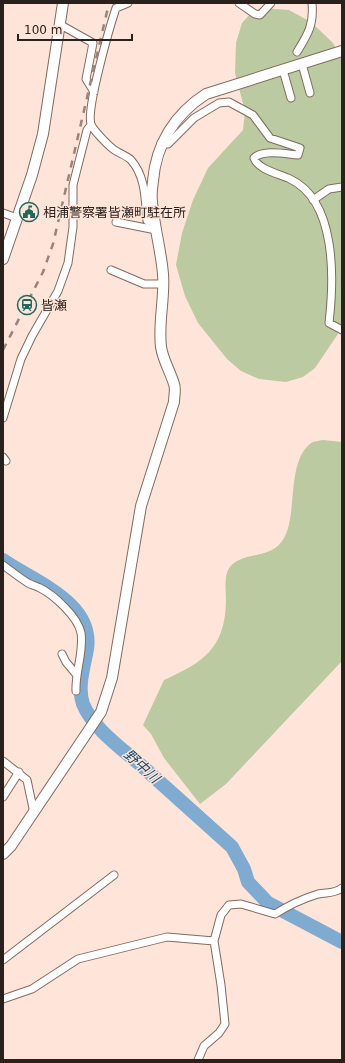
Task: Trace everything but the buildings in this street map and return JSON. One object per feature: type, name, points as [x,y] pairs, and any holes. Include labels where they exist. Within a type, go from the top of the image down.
[{"type":"street","points":[[3,259],[32,175],[43,134],[62,3]]},
{"type":"street","points":[[128,3],[116,8],[110,26],[94,92],[90,118],[91,125],[113,149],[130,160],[144,185],[147,221],[155,226]]},
{"type":"street","points":[[239,3],[255,14],[260,15],[271,3]]},
{"type":"street","points":[[297,52],[310,30],[313,17],[312,3]]},
{"type":"street","points":[[59,24],[94,42],[86,79],[94,92]]},
{"type":"street","points":[[3,853],[11,846],[34,814],[101,712],[112,678],[141,506],[174,402],[175,385],[167,368],[162,347],[160,329],[164,284],[151,200],[154,166],[161,143],[175,121],[192,103],[206,94],[342,51]]},
{"type":"street","points":[[302,64],[310,93]]},
{"type":"street","points":[[284,70],[291,98]]},
{"type":"street","points":[[161,143],[168,144],[194,118],[219,103],[229,102],[253,115],[270,138],[300,148],[298,155],[272,153],[254,158],[260,166],[300,184],[324,220],[330,253],[331,306],[329,323],[342,330]]},
{"type":"street","points":[[3,418],[21,359],[32,336],[58,292],[68,263],[73,227],[73,186],[87,130],[91,125]]},
{"type":"street","points":[[312,200],[329,189],[342,187]]},
{"type":"street","points":[[3,213],[17,218]]},
{"type":"street","points":[[116,222],[155,226]]},
{"type":"street","points":[[111,270],[144,284],[164,284]]},
{"type":"street","points":[[3,565],[29,584],[41,588],[62,605],[75,619],[81,632],[81,648],[76,674],[76,691]]},
{"type":"street","points":[[62,654],[66,662],[76,674]]},
{"type":"street","points":[[3,761],[19,772],[27,780],[34,814]]},
{"type":"street","points":[[6,797],[19,772]]},
{"type":"street","points":[[3,960],[114,875]]},
{"type":"street","points":[[198,1060],[204,1046],[225,1024],[214,941],[221,915],[229,905],[241,904],[275,914],[295,902],[320,894],[335,893],[342,888]]},
{"type":"street","points":[[3,999],[32,989],[78,959],[167,937],[214,941]]},
{"type":"green space","points":[[261,8],[289,10],[311,22],[333,43],[342,60],[342,328],[315,368],[303,377],[286,382],[259,379],[241,371],[227,359],[198,323],[185,296],[176,265],[182,233],[193,200],[208,168],[243,130],[245,111],[235,73],[236,43],[242,23],[251,13]]},
{"type":"green space","points":[[323,440],[342,442],[342,661],[226,784],[200,804],[164,758],[151,734],[143,725],[164,680],[190,667],[201,659],[210,651],[216,642],[222,631],[225,617],[226,581],[228,570],[233,564],[240,560],[271,550],[284,538],[291,516],[295,475],[298,462],[303,452],[311,443]]},
{"type":"waterway","name":"野中川","points":[[3,560],[59,595],[72,606],[81,618],[87,633],[87,649],[81,683],[81,697],[88,713],[101,730],[232,847],[244,869],[248,882],[268,903],[342,942]]},
{"type":"railway","points":[[3,350],[43,272],[53,244],[109,3]]},
{"type":"place","name":"相浦警察署皆瀬町駐在所","points":[[29,212]]},
{"type":"place","name":"皆瀬","points":[[27,305]]}]
